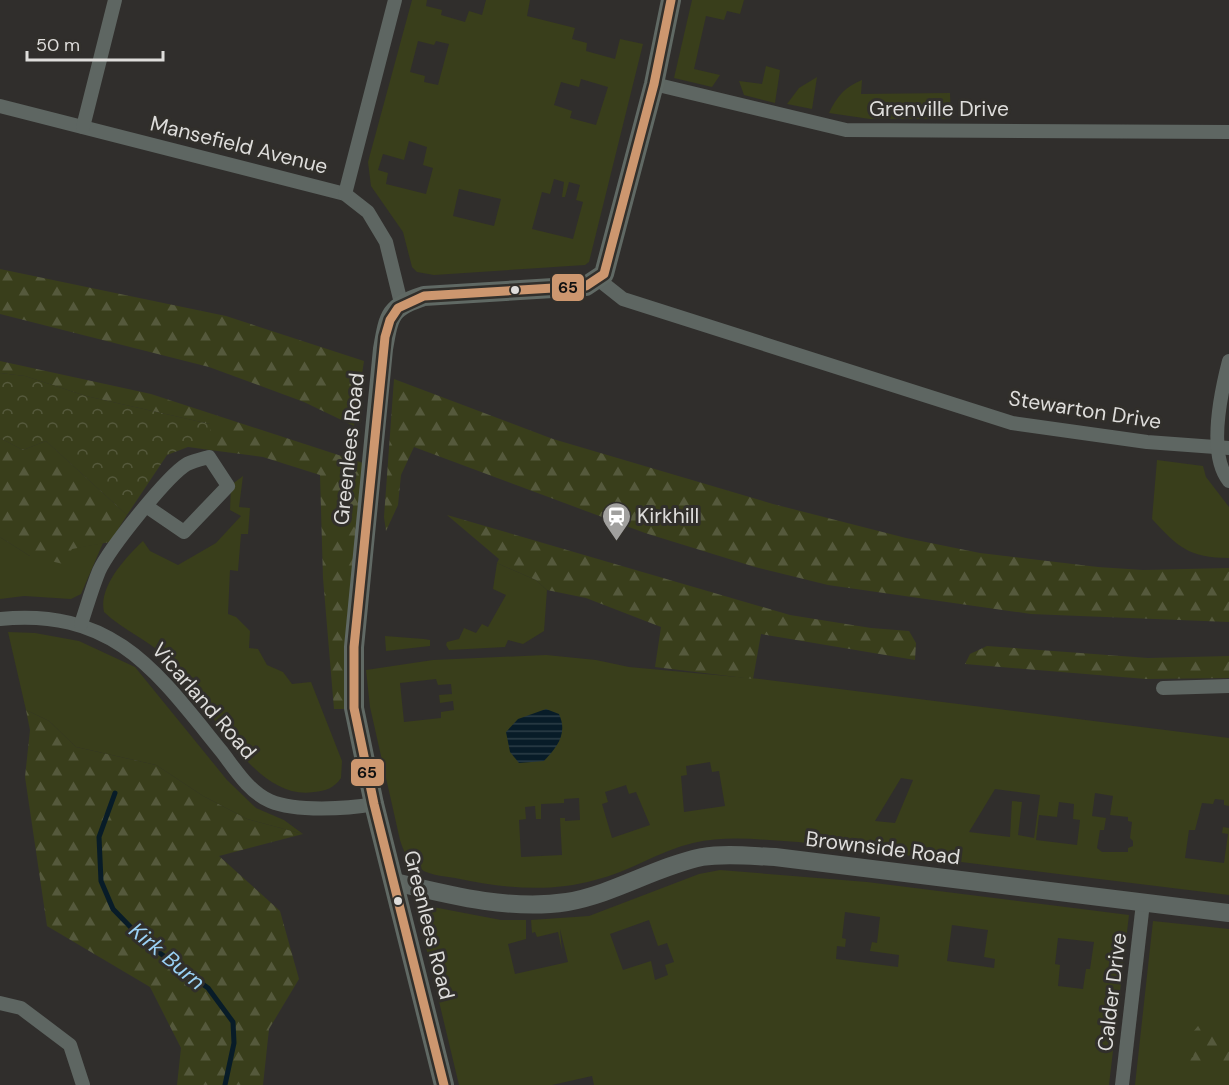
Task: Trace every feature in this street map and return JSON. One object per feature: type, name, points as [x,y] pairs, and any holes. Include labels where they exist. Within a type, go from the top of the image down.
[{"type":"main road","points":[[401,303],[424,296],[586,286],[598,280],[608,265],[654,84],[672,0]]},
{"type":"main road","name":"Greenlees Road","points":[[401,303],[388,321],[375,422],[353,679],[358,737],[444,1085]]},
{"type":"street","points":[[83,127],[115,0]]},
{"type":"street","points":[[345,194],[395,0]]},
{"type":"street","name":"Grenville Drive","points":[[654,84],[846,130],[1229,132]]},
{"type":"street","name":"Mansefield Avenue","points":[[0,106],[345,194],[368,212],[386,242],[401,303]]},
{"type":"street","name":"Stewarton Drive","points":[[598,280],[623,300],[1012,423],[1147,442],[1224,448]]},
{"type":"street","points":[[1229,361],[1218,417],[1224,448],[1222,472],[1229,481]]},
{"type":"street","points":[[81,624],[100,569],[146,506],[163,484],[188,464],[209,457],[228,486],[184,532],[146,506]]},
{"type":"street","name":"Vicarland Road","points":[[0,619],[19,617],[81,624],[137,654],[164,680],[250,786],[270,801],[320,809],[374,804]]},
{"type":"street","points":[[1164,688],[1229,686]]},
{"type":"street","name":"Brownside Road","points":[[395,882],[430,891],[519,904],[554,903],[591,896],[704,857],[775,856],[1229,913]]},
{"type":"street","name":"Calder Drive","points":[[1122,1085],[1143,903]]},
{"type":"street","points":[[0,1003],[21,1008],[70,1046],[83,1085]]},
{"type":"green space","points":[[412,0],[427,0],[426,6],[442,10],[441,15],[465,22],[469,11],[482,15],[486,0],[530,0],[527,16],[575,28],[572,39],[587,43],[586,51],[615,59],[620,39],[643,44],[589,262],[585,265],[434,275],[417,272],[412,267],[403,232],[371,186],[368,162]],"holes":[[[418,41],[434,45],[436,41],[449,44],[438,85],[424,82],[425,76],[410,72]],[[581,79],[608,87],[596,125],[570,118],[572,111],[554,105],[561,82],[579,87]],[[409,141],[427,147],[423,165],[433,168],[426,194],[386,184],[388,173],[378,170],[383,154],[404,160]],[[554,179],[564,182],[562,197],[565,197],[569,182],[580,185],[576,200],[583,202],[573,239],[532,229],[542,192],[550,194]],[[459,189],[501,199],[494,226],[453,216]]]},
{"type":"green space","points":[[692,0],[744,0],[740,14],[727,11],[724,20],[706,16],[694,69],[720,75],[712,87],[674,78]]},
{"type":"green space","points":[[766,66],[780,70],[775,103],[744,95],[739,81],[762,84]]},
{"type":"green space","points":[[817,77],[812,109],[787,104],[799,88]]},
{"type":"green space","points":[[862,80],[861,94],[950,93],[951,119],[870,119],[829,113],[842,93]]},
{"type":"green space","points":[[0,269],[226,316],[364,361],[354,426],[304,402],[209,367],[0,314]]},
{"type":"green space","points":[[0,361],[151,394],[363,463],[346,645],[344,709],[334,709],[323,578],[320,475],[263,457],[210,450],[210,424],[86,396],[25,376],[0,373]]},
{"type":"green space","points":[[0,373],[25,376],[86,396],[210,424],[210,450],[188,447],[167,455],[127,515],[46,441],[23,450],[0,438]]},
{"type":"green space","points":[[394,379],[553,439],[773,504],[906,538],[980,553],[1098,567],[1143,570],[1229,568],[1229,622],[1031,614],[828,585],[755,567],[645,533],[414,447],[401,475],[398,505],[386,531],[384,517]]},
{"type":"green space","points":[[0,438],[23,450],[46,441],[127,515],[110,542],[72,549],[63,564],[30,556],[0,537]]},
{"type":"green space","points":[[1157,460],[1203,466],[1206,477],[1229,507],[1229,558],[1204,556],[1185,549],[1169,537],[1152,519]]},
{"type":"green space","points":[[243,476],[239,507],[250,508],[248,534],[241,534],[238,571],[230,570],[228,614],[236,617],[250,631],[249,648],[258,649],[267,665],[283,672],[292,684],[311,682],[342,761],[341,778],[333,787],[322,791],[291,791],[270,781],[250,764],[232,743],[167,658],[104,612],[103,602],[109,583],[129,555],[143,541],[150,551],[178,565],[216,543],[241,516],[230,510],[231,485]]},
{"type":"green space","points":[[447,515],[790,615],[871,628],[909,631],[916,643],[915,660],[761,634],[753,679],[655,667],[661,627],[586,598],[547,590],[536,580],[497,563],[499,559]]},
{"type":"green space","points":[[0,537],[30,556],[103,543],[81,594],[71,599],[24,596],[0,599]]},
{"type":"green space","points":[[497,563],[536,580],[547,590],[544,631],[523,644],[508,640],[505,647],[449,650],[447,642],[459,639],[464,628],[476,633],[482,624],[488,627],[506,595],[493,589]]},
{"type":"green space","points":[[8,632],[35,633],[79,641],[135,667],[227,780],[256,808],[284,820],[303,834],[247,819],[203,796],[156,765],[76,747],[49,721],[26,710]]},
{"type":"green space","points":[[385,636],[430,640],[430,646],[386,651]]},
{"type":"green space","points":[[987,646],[1148,658],[1229,656],[1229,678],[1146,679],[965,664],[970,654]]},
{"type":"green space","points":[[546,655],[596,660],[629,667],[760,679],[1229,738],[1229,806],[1224,805],[1224,800],[1215,799],[1213,804],[1202,803],[1195,830],[1189,830],[1185,858],[1224,863],[1228,834],[1222,833],[1223,827],[1229,828],[1229,895],[798,842],[746,839],[719,839],[693,843],[608,876],[560,887],[525,888],[440,876],[416,866],[404,851],[400,840],[370,707],[366,670],[433,660]],"holes":[[[436,679],[438,685],[451,684],[452,694],[439,695],[440,703],[453,701],[454,710],[441,712],[441,718],[404,722],[400,683]],[[710,762],[712,772],[719,771],[725,806],[684,812],[681,776],[687,775],[686,766]],[[901,778],[913,780],[895,823],[875,821]],[[626,785],[629,794],[636,792],[650,825],[612,838],[602,804],[608,802],[605,792]],[[995,789],[1040,795],[1034,838],[1018,835],[1022,802],[1012,801],[1010,837],[969,832]],[[1095,793],[1113,796],[1110,815],[1128,817],[1128,821],[1132,822],[1130,838],[1133,846],[1128,848],[1128,852],[1102,852],[1097,848],[1100,830],[1104,830],[1106,818],[1092,816]],[[579,798],[580,820],[565,821],[565,818],[560,818],[562,855],[521,857],[519,820],[526,819],[525,807],[535,806],[536,819],[541,819],[541,804],[564,803],[564,799]],[[1059,802],[1074,804],[1073,819],[1080,820],[1077,845],[1036,840],[1039,815],[1057,817]]]},
{"type":"green space","points":[[26,710],[49,721],[76,747],[156,765],[203,796],[247,819],[303,834],[219,856],[280,911],[299,979],[269,1029],[263,1085],[177,1085],[181,1048],[150,987],[47,926],[25,777],[30,730]]},
{"type":"green space","points":[[720,870],[867,882],[1129,915],[1109,1085],[594,1085],[592,1076],[552,1085],[459,1085],[420,922],[424,908],[433,907],[501,920],[526,920],[526,939],[508,944],[515,974],[568,962],[560,929],[562,951],[558,932],[537,937],[535,932],[532,933],[531,920],[589,916],[699,874]],"holes":[[[845,912],[880,917],[877,943],[872,942],[870,951],[899,955],[898,967],[836,959],[837,946],[845,947],[846,939],[842,938]],[[649,920],[658,946],[667,943],[674,962],[665,965],[668,975],[655,980],[651,961],[623,970],[610,934]],[[952,925],[988,930],[984,957],[995,959],[994,968],[947,961]],[[1058,938],[1094,942],[1090,969],[1086,969],[1083,989],[1058,986],[1060,965],[1055,964]]]},
{"type":"green space","points":[[1153,921],[1229,929],[1229,1085],[1135,1085]]},
{"type":"green space","points":[[1205,1024],[1229,1041],[1229,1065],[1207,1061],[1187,1069],[1182,1065],[1182,1060],[1193,1057],[1197,1037],[1193,1032],[1198,1026]]},
{"type":"water","points":[[546,709],[559,714],[562,728],[560,740],[544,761],[519,763],[510,752],[506,732],[518,719]]},
{"type":"waterway","name":"Kirk Burn","points":[[115,793],[99,837],[101,881],[113,909],[146,943],[208,988],[233,1022],[234,1043],[225,1085]]},
{"type":"transit line","name":"65","points":[[444,1085],[374,804],[354,708],[354,647],[385,337],[390,320],[398,308],[424,296],[586,286],[604,274],[654,84],[671,0]]},
{"type":"place","name":"Kirkhill","points":[[616,542]]}]
